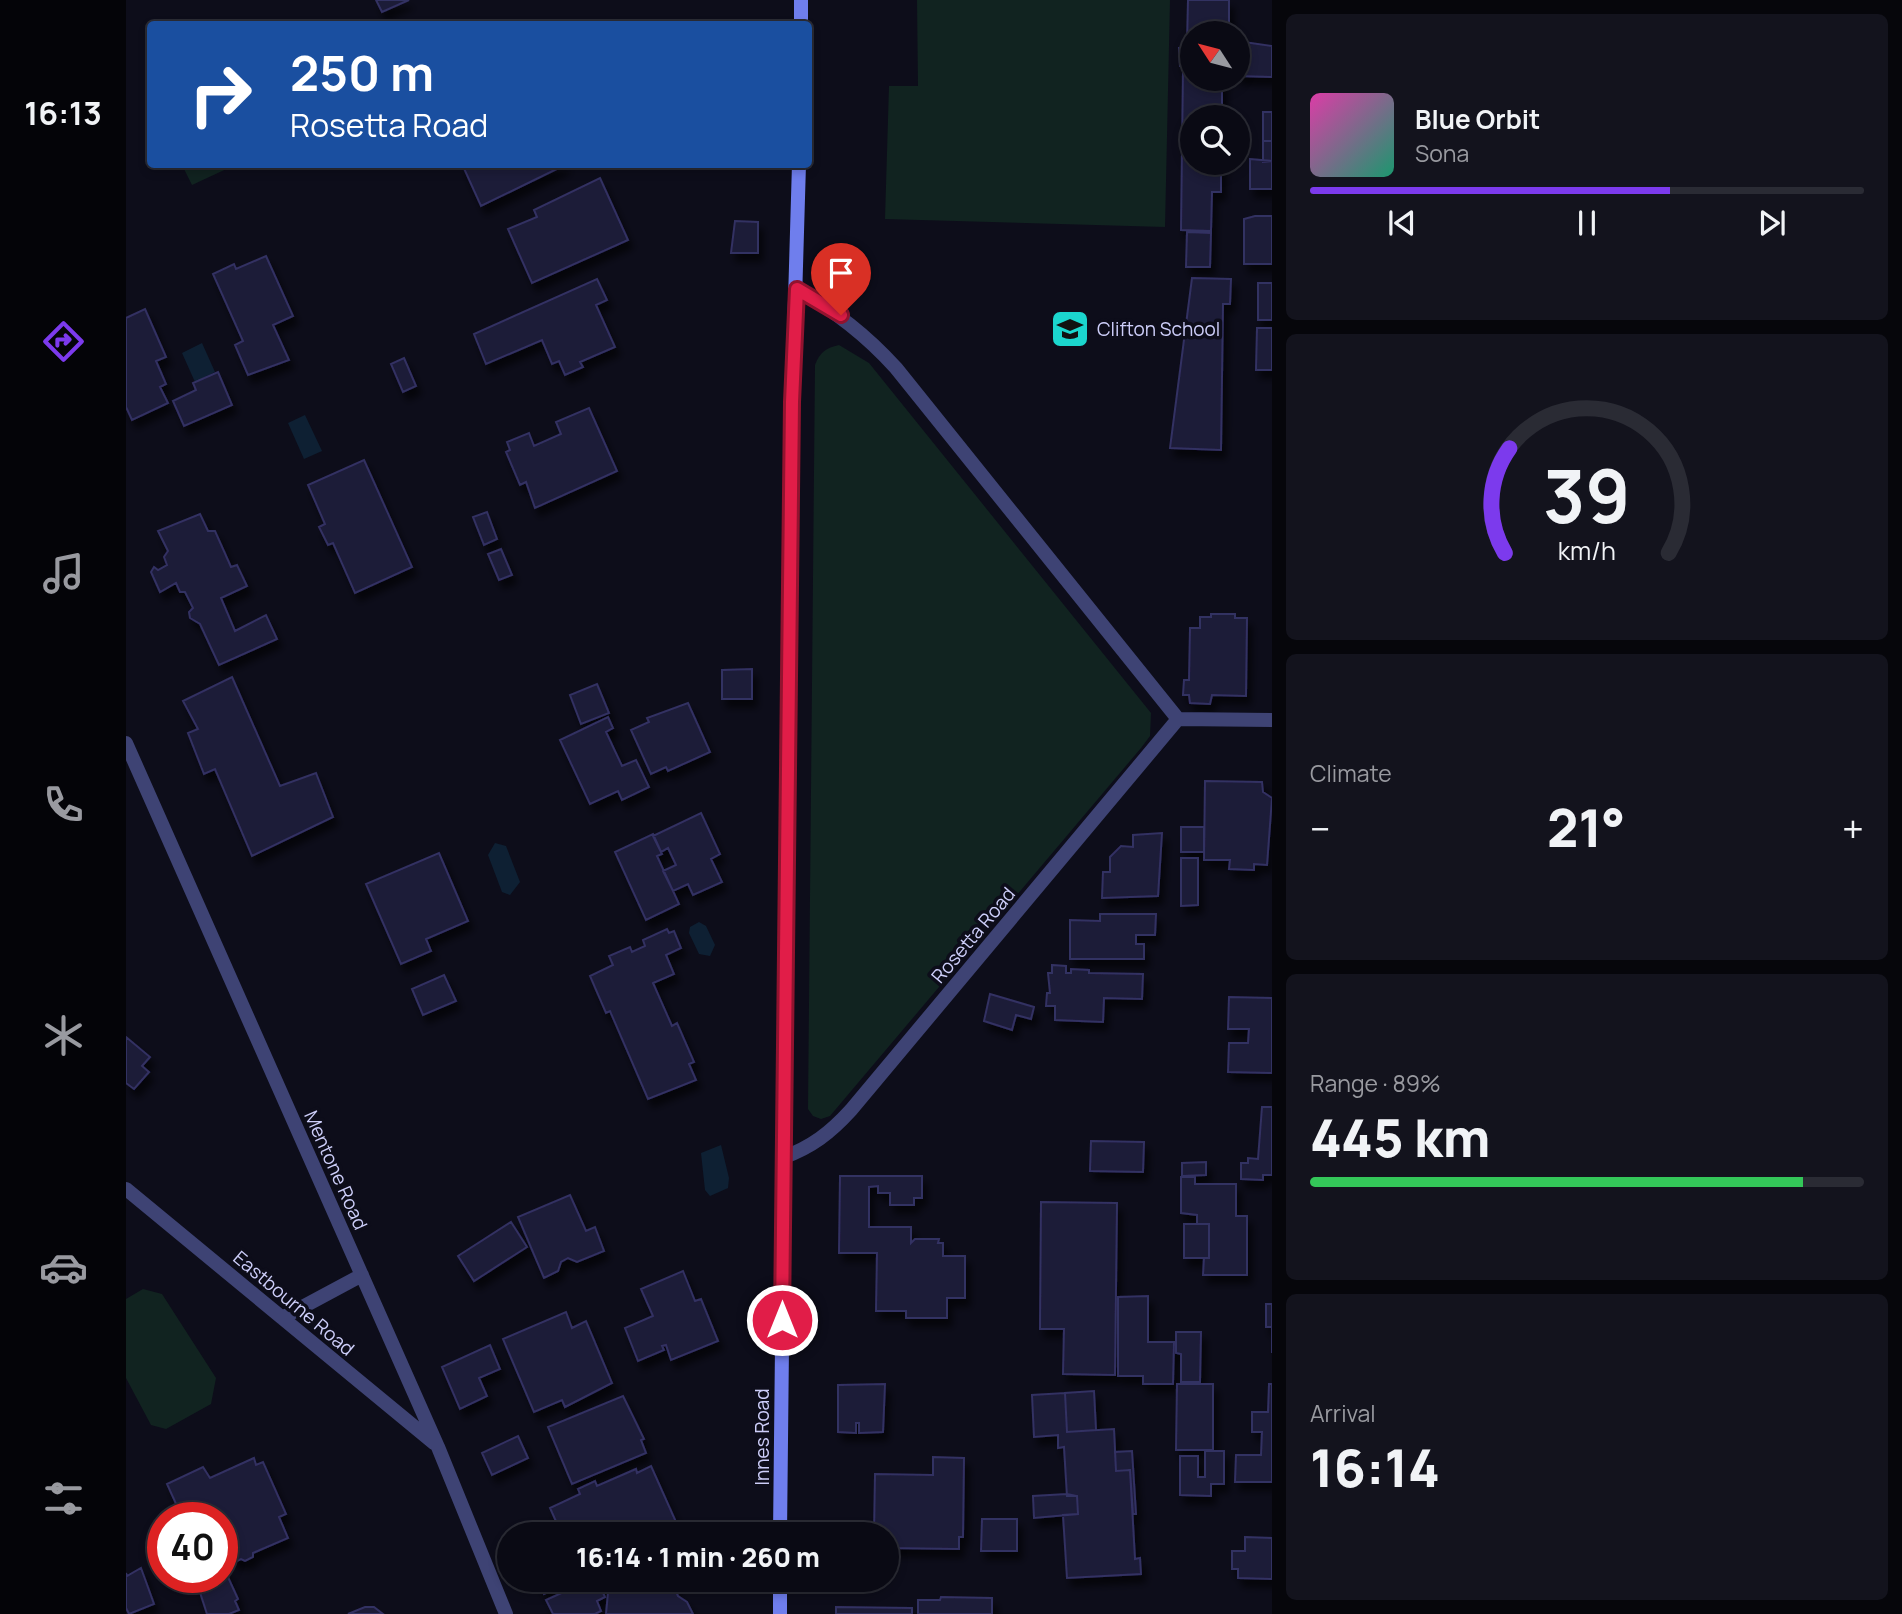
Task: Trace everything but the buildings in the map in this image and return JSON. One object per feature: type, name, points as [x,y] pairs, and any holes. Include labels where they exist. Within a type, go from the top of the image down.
[{"type":"street","points":[[801,0],[801,21]]},
{"type":"street","name":"Innes Road","points":[[780,1522],[792,402],[799,168]]},
{"type":"street","points":[[797,289],[841,315],[867,336],[896,368],[1178,719],[1272,720]]},
{"type":"street","name":"Rosetta Road","points":[[782,1158],[811,1147],[831,1132],[851,1110],[1178,719]]},
{"type":"street","name":"Mentone Road","points":[[126,743],[438,1447],[506,1614]]},
{"type":"street","name":"Eastbourne Road","points":[[126,1189],[438,1447]]},
{"type":"street","points":[[282,1318],[362,1275]]},
{"type":"street","points":[[780,1592],[780,1614]]},
{"type":"green space","points":[[917,0],[1170,0],[1165,227],[885,219],[889,86],[918,86]]},
{"type":"green space","points":[[184,168],[229,168],[192,185]]},
{"type":"green space","points":[[839,345],[869,363],[1151,713],[1150,736],[1141,748],[830,1116],[821,1119],[813,1116],[808,1109],[815,365],[824,351]]},
{"type":"green space","points":[[143,1289],[162,1294],[216,1378],[211,1404],[166,1429],[151,1425],[126,1378],[126,1299]]},
{"type":"water","points":[[202,343],[215,372],[195,382],[182,353]]},
{"type":"water","points":[[305,415],[322,451],[304,459],[288,423]]},
{"type":"water","points":[[495,843],[506,846],[520,882],[510,895],[502,892],[488,855]]},
{"type":"water","points":[[699,922],[706,926],[715,945],[710,956],[699,954],[689,933],[690,927]]},
{"type":"water","points":[[721,1145],[729,1178],[728,1188],[710,1196],[705,1190],[701,1153]]},
{"type":"place","name":"Clifton School","points":[[1070,329]]},
{"type":"route","points":[[782,1320],[792,402],[797,289],[841,315]]}]
